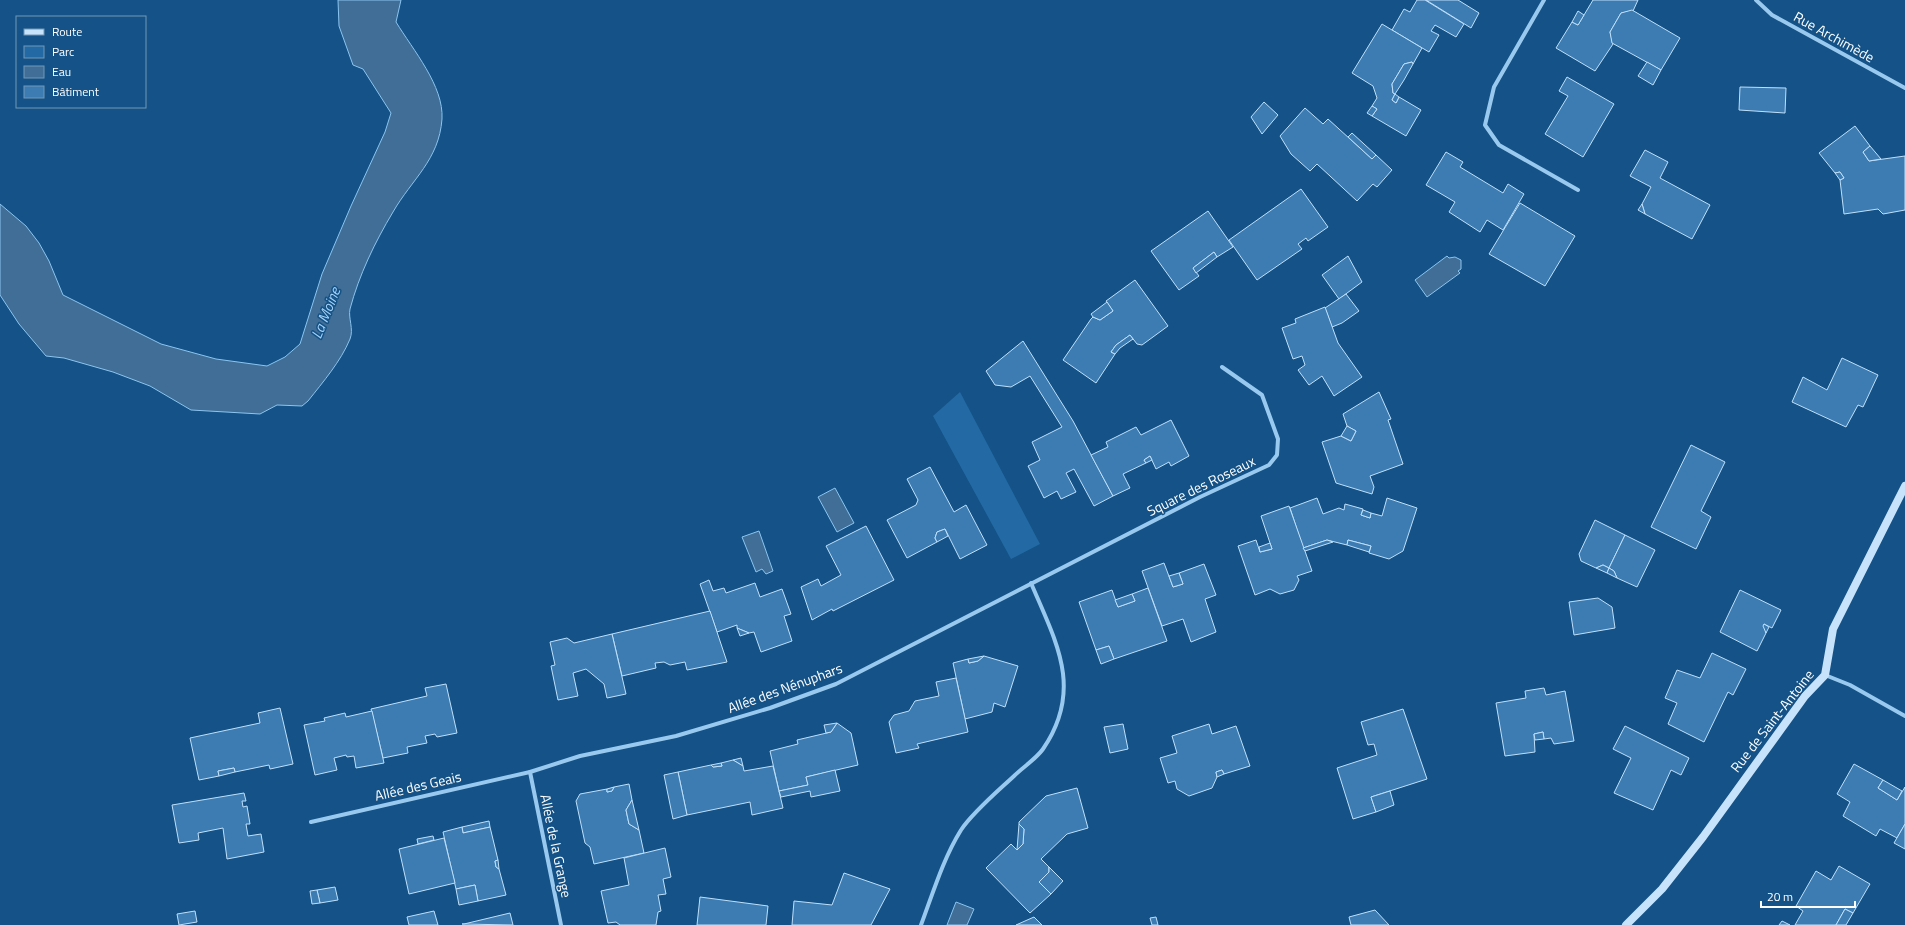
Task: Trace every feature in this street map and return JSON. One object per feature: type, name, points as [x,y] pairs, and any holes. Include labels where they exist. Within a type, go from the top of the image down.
[{"type":"street","points":[[1544,0],[1494,87],[1485,125],[1499,145],[1578,190]]},
{"type":"street","name":"Rue Archimède","points":[[1756,0],[1772,16],[1905,88]]},
{"type":"street","name":"Square des Roseaux","points":[[1031,583],[1200,497],[1269,465],[1277,455],[1278,439],[1262,395],[1222,367]]},
{"type":"street","name":"Rue de Saint-Antoine","points":[[1626,925],[1662,889],[1703,837],[1805,696],[1825,675],[1833,629],[1905,486]]},
{"type":"street","points":[[921,925],[944,863],[962,829],[987,802],[1042,750],[1059,719],[1065,682],[1061,661],[1058,647],[1031,583]]},
{"type":"street","name":"Allée des Nénuphars","points":[[530,772],[580,756],[676,736],[770,708],[836,684],[1031,583]]},
{"type":"street","points":[[1825,675],[1850,685],[1905,716]]},
{"type":"street","name":"Allée des Geais","points":[[311,822],[530,772]]},
{"type":"street","name":"Allée de la Grange","points":[[530,772],[561,925]]},
{"type":"green space","points":[[960,392],[1040,544],[1011,559],[933,416]]},
{"type":"water","name":"La Moine","points":[[338,0],[401,0],[396,22],[419,56],[433,81],[438,94],[442,119],[436,146],[430,158],[400,200],[380,235],[363,271],[350,309],[350,339],[342,355],[308,401],[302,406],[277,405],[260,414],[191,410],[150,386],[113,372],[64,358],[46,356],[19,324],[0,295],[0,204],[26,226],[39,243],[49,261],[63,295],[161,344],[216,359],[267,366],[285,357],[300,344],[322,274],[385,132],[391,113],[363,69],[353,65],[339,26]]},
{"type":"water","points":[[1447,256],[1449,258],[1455,257],[1461,260],[1461,269],[1458,271],[1460,273],[1427,297],[1415,280]]},
{"type":"water","points":[[835,488],[854,523],[837,532],[818,497]]},
{"type":"water","points":[[759,531],[773,571],[766,574],[762,569],[756,572],[742,537]]},
{"type":"water","points":[[956,902],[974,909],[967,925],[947,925]]},
{"type":"building","points":[[1417,0],[1425,0],[1464,24],[1456,37],[1435,25],[1431,31],[1439,35],[1429,52],[1392,30],[1404,9],[1410,12]]},
{"type":"building","points":[[1426,0],[1458,0],[1479,13],[1471,28]]},
{"type":"building","points":[[1593,0],[1638,0],[1633,11],[1621,13],[1610,32],[1613,44],[1595,71],[1556,48],[1572,22],[1578,25]]},
{"type":"building","points":[[1632,10],[1680,38],[1661,70],[1612,43],[1610,32],[1621,13]]},
{"type":"building","points":[[1578,11],[1584,15],[1578,25],[1572,22]]},
{"type":"building","points":[[1382,24],[1422,48],[1413,64],[1412,62],[1404,64],[1392,84],[1393,93],[1395,94],[1392,100],[1396,103],[1399,97],[1421,110],[1406,136],[1372,116],[1377,109],[1372,106],[1377,98],[1373,86],[1352,73]]},
{"type":"building","points":[[1412,62],[1413,64],[1404,80],[1395,94],[1393,93],[1392,84],[1404,64]]},
{"type":"building","points":[[1647,62],[1661,70],[1653,85],[1638,76]]},
{"type":"building","points":[[1567,77],[1614,104],[1583,157],[1545,134],[1568,96],[1559,91]]},
{"type":"building","points":[[1740,87],[1786,88],[1785,113],[1739,110]]},
{"type":"building","points":[[1395,94],[1399,97],[1396,103],[1392,100]]},
{"type":"building","points":[[1264,102],[1278,115],[1262,134],[1251,117]]},
{"type":"building","points":[[1372,106],[1377,109],[1372,116],[1367,113]]},
{"type":"building","points":[[1305,108],[1323,124],[1328,119],[1372,159],[1376,155],[1392,170],[1377,187],[1373,184],[1357,201],[1317,164],[1310,171],[1291,154],[1280,136]]},
{"type":"building","points":[[1855,126],[1870,146],[1863,152],[1869,161],[1905,156],[1905,210],[1883,214],[1878,209],[1844,214],[1840,180],[1844,178],[1840,172],[1835,173],[1819,153]]},
{"type":"building","points":[[1352,133],[1376,155],[1372,159],[1348,137]]},
{"type":"building","points":[[1870,146],[1881,159],[1869,161],[1863,152]]},
{"type":"building","points":[[1645,150],[1668,162],[1660,178],[1710,205],[1692,239],[1645,214],[1642,204],[1651,187],[1630,176]]},
{"type":"building","points":[[1446,152],[1463,162],[1460,167],[1503,193],[1508,184],[1524,194],[1503,230],[1487,220],[1480,232],[1449,212],[1455,202],[1426,185]]},
{"type":"building","points":[[1840,172],[1844,178],[1840,180],[1835,173]]},
{"type":"building","points":[[1301,189],[1328,227],[1308,241],[1306,238],[1298,244],[1302,249],[1257,280],[1229,240]]},
{"type":"building","points":[[1520,203],[1575,236],[1545,286],[1489,254]]},
{"type":"building","points":[[1642,204],[1645,214],[1638,210]]},
{"type":"building","points":[[1208,211],[1233,247],[1217,257],[1214,252],[1193,268],[1199,276],[1179,290],[1151,251]]},
{"type":"building","points":[[1214,252],[1217,257],[1196,273],[1193,268]]},
{"type":"building","points":[[1348,256],[1362,282],[1339,299],[1322,275]]},
{"type":"building","points":[[1135,280],[1168,326],[1142,345],[1137,344],[1130,335],[1116,345],[1111,352],[1115,354],[1096,383],[1063,360],[1093,317],[1100,320],[1113,311],[1106,301]]},
{"type":"building","points":[[1346,294],[1359,311],[1342,323],[1332,327],[1325,308]]},
{"type":"building","points":[[1107,302],[1113,311],[1100,320],[1093,317],[1091,314]]},
{"type":"building","points":[[1325,307],[1338,343],[1362,377],[1334,396],[1322,376],[1309,385],[1298,370],[1305,365],[1302,356],[1293,359],[1282,328],[1296,323],[1295,319]]},
{"type":"building","points":[[1130,335],[1133,339],[1120,348],[1115,354],[1111,352],[1116,345]]},
{"type":"building","points":[[1023,341],[1073,421],[1113,496],[1094,506],[1074,469],[1066,473],[1076,492],[1061,499],[1057,491],[1044,498],[1028,466],[1040,460],[1032,442],[1062,427],[1030,376],[1011,387],[995,385],[986,371]]},
{"type":"building","points":[[1842,358],[1878,375],[1863,407],[1858,405],[1846,427],[1792,402],[1803,377],[1827,390]]},
{"type":"building","points":[[1379,392],[1391,419],[1388,420],[1403,464],[1370,476],[1374,487],[1372,494],[1336,483],[1322,442],[1341,436],[1351,441],[1356,431],[1347,426],[1343,414]]},
{"type":"building","points":[[1171,420],[1189,456],[1171,466],[1169,462],[1156,469],[1150,456],[1144,460],[1146,463],[1123,474],[1130,488],[1113,496],[1091,455],[1108,447],[1106,442],[1136,427],[1141,435]]},
{"type":"building","points":[[1347,426],[1356,431],[1351,441],[1341,436]]},
{"type":"building","points":[[1691,445],[1725,462],[1701,511],[1711,517],[1696,549],[1651,527]]},
{"type":"building","points":[[1150,456],[1152,460],[1146,463],[1144,460]]},
{"type":"building","points":[[930,467],[954,512],[966,505],[987,545],[960,559],[945,529],[937,532],[935,538],[937,542],[907,558],[887,520],[916,505],[918,500],[907,479]]},
{"type":"building","points":[[1317,498],[1323,514],[1339,508],[1344,510],[1345,504],[1363,509],[1361,515],[1370,518],[1371,513],[1382,516],[1387,498],[1417,508],[1403,551],[1389,559],[1369,553],[1371,546],[1348,540],[1347,545],[1327,540],[1303,548],[1290,508]]},
{"type":"building","points":[[1289,506],[1312,571],[1297,576],[1299,580],[1294,590],[1280,594],[1270,589],[1255,595],[1238,546],[1256,540],[1260,552],[1272,549],[1261,516]]},
{"type":"building","points":[[1363,510],[1371,513],[1370,518],[1361,515]]},
{"type":"building","points":[[1595,520],[1625,535],[1609,568],[1603,565],[1596,568],[1581,561],[1579,554]]},
{"type":"building","points":[[866,526],[894,580],[812,620],[801,587],[818,579],[821,586],[841,575],[826,546]]},
{"type":"building","points":[[945,529],[948,536],[937,542],[935,538],[937,532]]},
{"type":"building","points":[[1625,535],[1655,550],[1637,587],[1617,578],[1614,571],[1609,568]]},
{"type":"building","points":[[1327,540],[1333,542],[1305,551],[1303,548]]},
{"type":"building","points":[[1348,540],[1371,546],[1369,552],[1347,545]]},
{"type":"building","points":[[1270,543],[1272,549],[1260,552],[1259,547]]},
{"type":"building","points":[[1164,563],[1173,587],[1183,584],[1179,573],[1204,564],[1216,595],[1205,599],[1216,632],[1191,642],[1183,619],[1162,626],[1142,571]]},
{"type":"building","points":[[1603,565],[1609,568],[1607,573],[1596,568]]},
{"type":"building","points":[[1609,568],[1614,571],[1617,578],[1607,573]]},
{"type":"building","points":[[1179,573],[1183,584],[1173,587],[1169,576]]},
{"type":"building","points":[[709,580],[713,591],[724,588],[726,593],[755,583],[760,597],[782,589],[791,614],[784,616],[792,641],[761,652],[754,632],[749,633],[737,628],[737,625],[717,632],[700,584]]},
{"type":"building","points":[[1148,588],[1167,641],[1114,659],[1109,646],[1096,650],[1079,602],[1112,590],[1118,607],[1135,601],[1132,594]]},
{"type":"building","points":[[1740,590],[1781,610],[1772,628],[1764,624],[1766,633],[1757,651],[1720,632]]},
{"type":"building","points":[[1132,594],[1135,601],[1118,607],[1115,600]]},
{"type":"building","points":[[1598,598],[1612,607],[1615,628],[1574,635],[1569,602]]},
{"type":"building","points":[[710,611],[727,662],[687,670],[685,662],[670,665],[664,662],[655,663],[656,668],[622,676],[612,634]]},
{"type":"building","points":[[1764,624],[1769,627],[1766,633],[1763,626]]},
{"type":"building","points":[[737,628],[749,633],[740,636]]},
{"type":"building","points":[[612,634],[626,694],[607,698],[604,684],[586,669],[573,673],[578,696],[558,700],[551,666],[555,665],[550,642],[567,638],[574,643]]},
{"type":"building","points":[[1109,646],[1114,659],[1101,664],[1096,650]]},
{"type":"building","points":[[1712,653],[1746,669],[1733,695],[1728,692],[1704,742],[1668,724],[1677,703],[1665,698],[1677,670],[1700,678]]},
{"type":"building","points":[[984,656],[1018,666],[1005,707],[994,703],[992,712],[965,719],[953,663],[968,659],[969,663],[978,661]]},
{"type":"building","points":[[984,656],[978,661],[969,663],[968,659]]},
{"type":"building","points":[[956,678],[968,732],[917,744],[919,748],[896,753],[889,722],[894,715],[909,711],[915,701],[939,696],[936,682]]},
{"type":"building","points":[[446,684],[457,733],[437,737],[435,734],[425,736],[427,743],[407,747],[408,753],[383,758],[371,709],[427,696],[425,688]]},
{"type":"building","points":[[1544,688],[1546,695],[1565,691],[1574,741],[1554,744],[1551,738],[1544,739],[1543,732],[1534,734],[1535,752],[1505,756],[1496,703],[1526,698],[1525,691]]},
{"type":"building","points":[[280,708],[293,764],[270,769],[269,765],[235,772],[234,768],[218,771],[219,776],[199,780],[190,738],[260,723],[258,713]]},
{"type":"building","points":[[1403,709],[1427,779],[1371,797],[1376,812],[1353,819],[1337,768],[1377,755],[1374,744],[1368,745],[1361,722]]},
{"type":"building","points":[[372,711],[384,763],[356,768],[354,756],[347,757],[346,755],[334,758],[337,770],[315,775],[304,725],[325,721],[324,718],[345,713],[346,717]]},
{"type":"building","points":[[837,723],[851,733],[858,765],[806,777],[808,785],[779,791],[770,751],[798,744],[797,740],[831,732]]},
{"type":"building","points":[[837,723],[831,732],[826,733],[824,725]]},
{"type":"building","points":[[1123,724],[1128,749],[1110,753],[1104,727]]},
{"type":"building","points":[[1209,724],[1212,734],[1236,726],[1250,766],[1224,774],[1222,770],[1216,772],[1217,777],[1212,788],[1189,796],[1177,789],[1175,781],[1168,783],[1160,758],[1177,753],[1172,736]]},
{"type":"building","points":[[1625,726],[1689,758],[1681,775],[1671,770],[1653,810],[1614,793],[1631,758],[1613,749]]},
{"type":"building","points":[[1543,732],[1544,739],[1535,740],[1534,734]]},
{"type":"building","points":[[741,758],[743,766],[733,760]]},
{"type":"building","points":[[733,760],[743,766],[744,771],[773,766],[783,808],[752,815],[750,802],[687,815],[678,772],[711,765],[713,767],[722,766],[721,763]]},
{"type":"building","points":[[721,763],[722,766],[713,767],[711,765]]},
{"type":"building","points":[[1854,764],[1883,780],[1878,788],[1897,800],[1905,787],[1905,824],[1897,838],[1880,829],[1876,836],[1843,816],[1850,802],[1837,794]]},
{"type":"building","points":[[234,768],[235,772],[219,776],[218,771]]},
{"type":"building","points":[[835,770],[840,791],[811,797],[810,791],[781,797],[779,791],[808,785],[806,777]]},
{"type":"building","points":[[1222,770],[1224,774],[1217,777],[1216,772]]},
{"type":"building","points":[[678,772],[687,815],[673,819],[664,775]]},
{"type":"building","points":[[1883,780],[1902,791],[1897,800],[1878,788]]},
{"type":"building","points":[[629,784],[632,800],[626,810],[629,824],[639,830],[644,853],[594,864],[590,847],[585,843],[576,801],[580,794],[607,789],[607,792],[612,791],[614,787]]},
{"type":"building","points":[[614,787],[612,791],[607,792],[607,789]]},
{"type":"building","points":[[1077,788],[1088,828],[1067,834],[1041,859],[1049,867],[1049,872],[1039,882],[1051,894],[1030,913],[986,868],[1011,844],[1017,850],[1023,844],[1024,829],[1019,822],[1046,796]]},
{"type":"building","points":[[1390,791],[1394,805],[1376,812],[1371,797]]},
{"type":"building","points":[[244,793],[246,801],[242,801],[243,807],[247,806],[250,824],[246,824],[248,836],[261,834],[264,852],[227,859],[223,828],[198,833],[199,840],[179,843],[172,805]]},
{"type":"building","points":[[632,800],[639,830],[629,824],[626,810]]},
{"type":"building","points":[[489,821],[490,827],[463,833],[462,827]]},
{"type":"building","points":[[1019,824],[1024,829],[1023,844],[1017,850]]},
{"type":"building","points":[[1905,824],[1905,849],[1894,843]]},
{"type":"building","points":[[462,827],[463,833],[490,827],[498,860],[495,861],[496,867],[499,869],[506,895],[478,901],[475,885],[456,889],[443,832]]},
{"type":"building","points":[[433,836],[434,840],[418,844],[417,839]]},
{"type":"building","points":[[444,838],[455,883],[409,894],[399,849]]},
{"type":"building","points":[[665,848],[671,877],[663,879],[666,894],[658,895],[661,911],[658,912],[656,925],[620,925],[616,922],[608,923],[601,891],[629,885],[624,858]]},
{"type":"building","points":[[498,860],[499,869],[496,867],[495,861]]},
{"type":"building","points":[[1839,866],[1870,884],[1853,913],[1845,909],[1836,925],[1795,925],[1803,911],[1796,906],[1816,871],[1831,880]]},
{"type":"building","points":[[1049,867],[1063,881],[1051,894],[1039,882],[1049,872]]},
{"type":"building","points":[[844,873],[890,889],[871,925],[792,925],[794,901],[832,905]]},
{"type":"building","points":[[475,885],[478,901],[459,905],[456,889]]},
{"type":"building","points":[[335,887],[338,900],[320,903],[317,890]]},
{"type":"building","points":[[317,890],[320,903],[312,904],[310,891]]},
{"type":"building","points":[[700,897],[768,906],[766,925],[697,925]]},
{"type":"building","points":[[1845,909],[1853,913],[1846,925],[1836,925]]},
{"type":"building","points":[[1375,910],[1389,925],[1351,925],[1349,917]]},
{"type":"building","points":[[195,911],[197,922],[179,925],[177,914]]},
{"type":"building","points":[[434,911],[438,925],[409,925],[407,917]]},
{"type":"building","points":[[510,913],[513,925],[462,924],[464,924]]},
{"type":"building","points":[[1034,917],[1042,925],[1016,925]]},
{"type":"building","points":[[1156,917],[1158,925],[1152,925],[1150,918]]},
{"type":"building","points":[[1782,921],[1790,925],[1779,925]]}]
